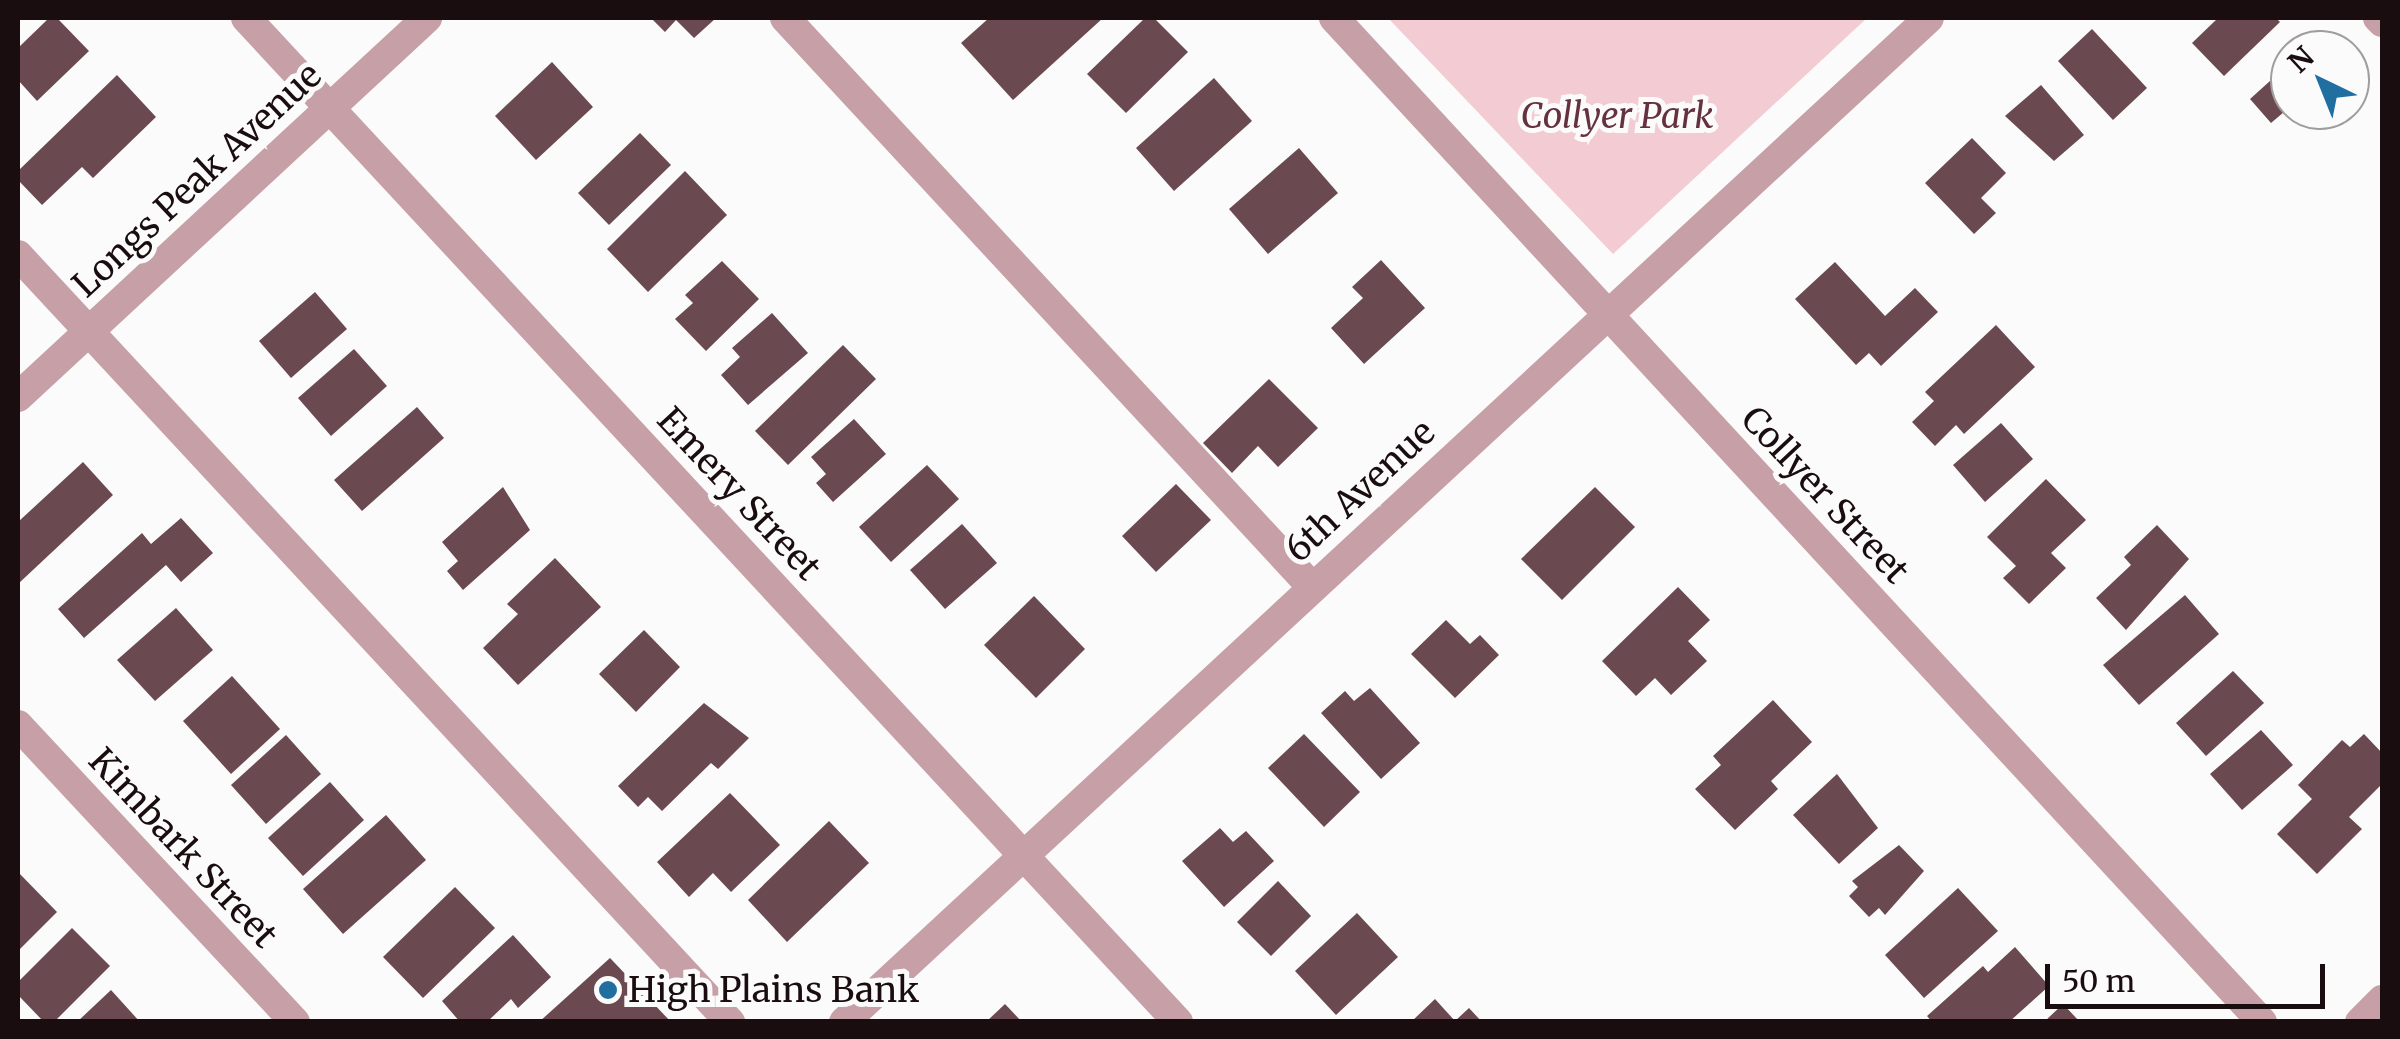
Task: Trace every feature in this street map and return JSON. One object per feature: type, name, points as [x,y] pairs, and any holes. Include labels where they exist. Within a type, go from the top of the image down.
[{"type":"street","name":"Emery Street","points":[[246,18],[1178,1022]]},
{"type":"street","name":"Longs Peak Avenue","points":[[18,397],[427,18]]},
{"type":"street","points":[[785,18],[1312,587]]},
{"type":"street","name":"Collyer Street","points":[[1334,18],[2262,1022]]},
{"type":"street","name":"6th Avenue","points":[[844,1022],[1929,18]]},
{"type":"street","points":[[18,256],[730,1022]]},
{"type":"street","name":"Kimbark Street","points":[[18,726],[294,1022]]},
{"type":"street","points":[[2360,1022],[2382,1000]]},
{"type":"green space","name":"Collyer Park","points":[[1388,18],[1867,18],[1613,254]]},
{"type":"building","points":[[49,18],[57,18],[89,51],[37,101],[18,80],[18,48]]},
{"type":"building","points":[[651,18],[716,18],[694,38],[676,20],[665,32]]},
{"type":"building","points":[[989,18],[1103,18],[1013,100],[961,43]]},
{"type":"building","points":[[1145,18],[1154,18],[1188,52],[1126,113],[1087,74]]},
{"type":"building","points":[[2218,18],[2276,18],[2280,22],[2224,76],[2192,43]]},
{"type":"building","points":[[2092,29],[2147,88],[2113,120],[2058,61]]},
{"type":"building","points":[[552,62],[593,107],[536,160],[495,116]]},
{"type":"building","points":[[117,75],[156,117],[93,178],[82,167],[42,205],[18,180],[18,171]]},
{"type":"building","points":[[1214,78],[1252,121],[1174,191],[1136,148]]},
{"type":"building","points":[[2270,81],[2270,122],[2250,99]]},
{"type":"building","points":[[2041,85],[2084,135],[2054,161],[2005,116]]},
{"type":"building","points":[[640,133],[671,165],[609,225],[578,193]]},
{"type":"building","points":[[1972,138],[2006,173],[1981,198],[1996,213],[1974,234],[1925,183]]},
{"type":"building","points":[[1299,148],[1338,193],[1268,254],[1229,209]]},
{"type":"building","points":[[685,171],[727,215],[648,292],[607,249]]},
{"type":"building","points":[[1381,260],[1425,308],[1364,364],[1331,328],[1363,298],[1352,287]]},
{"type":"building","points":[[722,261],[759,299],[706,351],[675,319],[693,303],[685,295]]},
{"type":"building","points":[[1835,262],[1885,316],[1915,288],[1938,312],[1881,366],[1869,353],[1856,365],[1795,299]]},
{"type":"building","points":[[315,292],[347,329],[291,378],[259,341]]},
{"type":"building","points":[[772,313],[808,353],[748,405],[721,375],[740,357],[732,348]]},
{"type":"building","points":[[1996,325],[2035,367],[1964,434],[1956,425],[1935,446],[1912,422],[1934,401],[1925,392]]},
{"type":"building","points":[[843,345],[876,379],[788,465],[755,431]]},
{"type":"building","points":[[354,349],[387,386],[331,436],[298,398]]},
{"type":"building","points":[[1269,379],[1318,428],[1278,467],[1258,446],[1232,473],[1203,443]]},
{"type":"building","points":[[417,407],[444,438],[362,511],[334,480]]},
{"type":"building","points":[[854,419],[886,454],[833,502],[816,483],[826,474],[811,457]]},
{"type":"building","points":[[2001,423],[2033,459],[1985,502],[1953,465]]},
{"type":"building","points":[[83,462],[113,495],[18,584],[18,522]]},
{"type":"building","points":[[927,465],[959,499],[891,562],[859,527]]},
{"type":"building","points":[[2046,479],[2086,520],[2051,553],[2066,568],[2029,604],[2003,578],[2016,566],[1987,537]]},
{"type":"building","points":[[1176,484],[1211,520],[1156,572],[1122,536]]},
{"type":"building","points":[[503,487],[530,530],[463,590],[447,571],[458,561],[442,542]]},
{"type":"building","points":[[1595,487],[1635,527],[1562,600],[1521,559]]},
{"type":"building","points":[[181,518],[213,553],[181,582],[166,565],[84,638],[58,609],[142,533],[151,544]]},
{"type":"building","points":[[962,524],[997,563],[945,609],[910,570]]},
{"type":"building","points":[[2157,525],[2189,559],[2126,630],[2096,598],[2131,565],[2124,557]]},
{"type":"building","points":[[555,558],[601,607],[518,685],[483,648],[518,614],[507,604]]},
{"type":"building","points":[[1678,587],[1710,620],[1688,641],[1707,661],[1671,695],[1655,678],[1636,696],[1602,661]]},
{"type":"building","points":[[2185,595],[2219,634],[2139,705],[2103,665]]},
{"type":"building","points":[[1034,596],[1085,649],[1036,698],[984,645]]},
{"type":"building","points":[[176,608],[213,650],[155,701],[117,660]]},
{"type":"building","points":[[1446,620],[1470,644],[1480,635],[1499,655],[1455,698],[1411,654]]},
{"type":"building","points":[[644,630],[680,667],[636,712],[599,674]]},
{"type":"building","points":[[2233,671],[2264,703],[2206,756],[2176,723]]},
{"type":"building","points":[[232,676],[280,729],[231,774],[183,721]]},
{"type":"building","points":[[1370,688],[1420,743],[1381,779],[1321,713],[1345,691],[1354,701]]},
{"type":"building","points":[[1773,700],[1812,742],[1771,781],[1778,789],[1735,830],[1695,789],[1721,765],[1713,756]]},
{"type":"building","points":[[704,703],[749,738],[718,769],[711,763],[662,811],[648,797],[638,807],[618,786]]},
{"type":"building","points":[[2261,730],[2293,765],[2242,810],[2210,774]]},
{"type":"building","points":[[1304,734],[1360,792],[1324,827],[1268,768]]},
{"type":"building","points":[[2364,734],[2382,753],[2382,784],[2349,817],[2362,829],[2317,874],[2277,834],[2312,799],[2298,785],[2342,740],[2350,747]]},
{"type":"building","points":[[286,735],[321,774],[266,824],[231,785]]},
{"type":"building","points":[[1837,774],[1878,828],[1839,864],[1793,815]]},
{"type":"building","points":[[330,782],[364,820],[303,876],[268,838]]},
{"type":"building","points":[[730,793],[780,845],[731,892],[713,873],[689,897],[657,862]]},
{"type":"building","points":[[386,815],[426,860],[343,934],[303,889]]},
{"type":"building","points":[[829,821],[869,863],[787,942],[748,900]]},
{"type":"building","points":[[1220,828],[1233,842],[1246,831],[1274,861],[1224,907],[1182,861]]},
{"type":"building","points":[[1899,845],[1924,871],[1885,915],[1879,908],[1869,917],[1849,896],[1858,887],[1852,881]]},
{"type":"building","points":[[18,872],[57,912],[18,951]]},
{"type":"building","points":[[1278,881],[1311,916],[1271,956],[1237,922]]},
{"type":"building","points":[[455,887],[495,928],[423,998],[383,957]]},
{"type":"building","points":[[1958,888],[1998,931],[1924,998],[1885,955]]},
{"type":"building","points":[[1357,913],[1398,957],[1336,1015],[1295,971]]},
{"type":"building","points":[[72,928],[110,966],[54,1022],[44,1022],[18,995],[18,982]]},
{"type":"building","points":[[513,935],[551,977],[518,1008],[511,999],[487,1022],[460,1022],[442,1001]]},
{"type":"building","points":[[2015,947],[2049,986],[2009,1022],[1932,1022],[1927,1016],[1983,966],[1988,972]]},
{"type":"building","name":"High Plains Bank","points":[[610,958],[671,1022],[539,1022]]},
{"type":"building","points":[[111,990],[140,1022],[77,1022]]},
{"type":"building","points":[[1435,999],[1455,1021],[1469,1008],[1482,1022],[1411,1022]]},
{"type":"building","points":[[1005,1004],[1022,1022],[986,1022]]},
{"type":"building","points":[[2063,1004],[2080,1022],[2044,1022]]},
{"type":"place","name":"High Plains Bank","points":[[608,990]]}]
